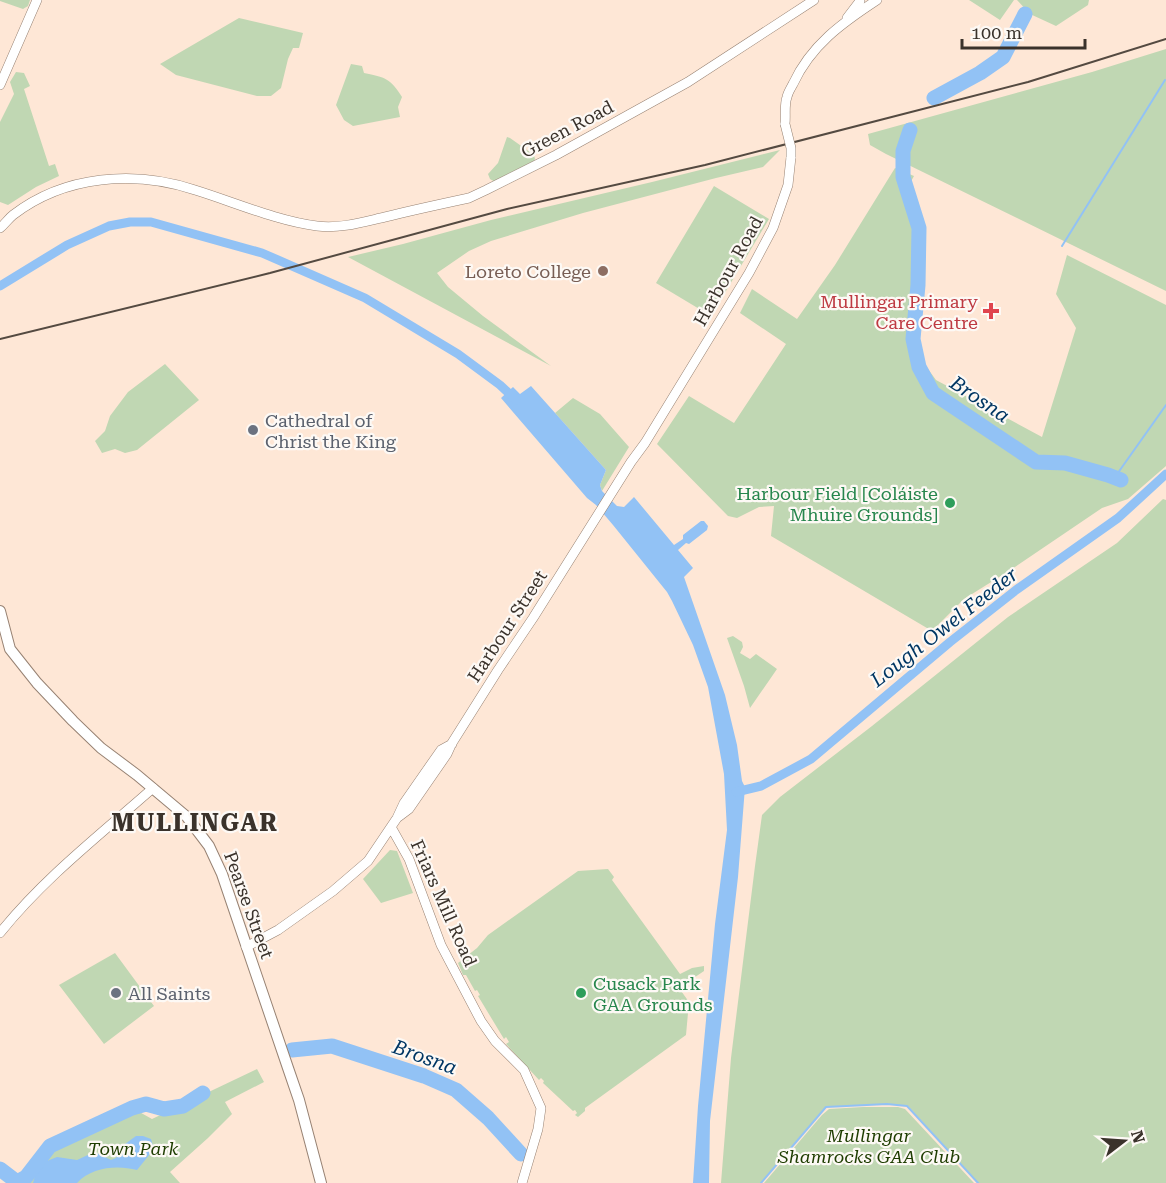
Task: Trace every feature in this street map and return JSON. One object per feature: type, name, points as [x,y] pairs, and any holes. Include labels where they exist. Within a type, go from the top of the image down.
[{"type":"main road","name":"Pearse Street","points":[[0,612],[10,649],[37,683],[100,748],[187,817],[209,846],[222,874],[299,1100],[321,1183]]},
{"type":"street","points":[[0,85],[37,0]]},
{"type":"street","name":"Green Road","points":[[0,228],[13,215],[35,201],[72,185],[97,180],[131,178],[162,181],[297,222],[319,226],[349,225],[469,198],[556,155],[688,82],[814,0]]},
{"type":"street","points":[[859,0],[873,2]]},
{"type":"street","name":"Harbour Road","points":[[842,25],[859,0]]},
{"type":"street","name":"Harbour Road","points":[[589,528],[651,433],[749,273],[773,228],[788,185],[791,148],[785,124],[786,97],[798,72],[813,50],[873,2]]},
{"type":"street","name":"Harbour Street","points":[[246,946],[278,930],[333,891],[368,861],[397,818],[409,809],[447,754],[589,528]]},
{"type":"street","points":[[0,933],[59,871],[153,788]]},
{"type":"street","name":"Friars Mill Road","points":[[391,827],[408,859],[441,945],[481,1021],[495,1041],[524,1070],[541,1108],[538,1129],[522,1183]]},
{"type":"green space","points":[[0,0],[30,0],[28,6],[23,9]]},
{"type":"green space","points":[[969,0],[1014,0],[1000,20]]},
{"type":"green space","points":[[1017,0],[1089,0],[1088,5],[1056,26],[1030,14]]},
{"type":"green space","points":[[239,18],[303,33],[299,48],[293,48],[288,59],[281,88],[271,96],[257,96],[176,75],[160,64]]},
{"type":"green space","points":[[1166,49],[1166,291],[870,145],[868,134],[1092,72]]},
{"type":"green space","points":[[351,64],[362,66],[364,73],[382,78],[394,86],[402,97],[398,107],[400,117],[353,126],[344,120],[336,105]]},
{"type":"green space","points":[[16,72],[24,73],[30,86],[24,89],[49,166],[55,164],[59,176],[36,187],[8,205],[0,202],[0,122],[14,94],[10,82]]},
{"type":"green space","points":[[507,137],[534,155],[535,159],[495,182],[488,174],[498,163]]},
{"type":"green space","points":[[780,150],[763,167],[583,213],[491,241],[469,251],[437,273],[448,287],[483,316],[551,366],[348,257],[491,220]]},
{"type":"green space","points":[[895,168],[914,176],[909,185],[921,219],[924,264],[909,343],[936,380],[1042,437],[1076,328],[1056,294],[1067,255],[1166,305],[1166,466],[1128,499],[1102,508],[964,599],[932,631],[771,536],[774,506],[759,507],[737,518],[728,516],[657,444],[689,396],[734,423],[786,344],[740,313],[752,289],[797,319],[835,265]]},
{"type":"green space","points":[[714,186],[769,219],[711,316],[656,283]]},
{"type":"green space","points":[[165,364],[199,400],[137,450],[125,453],[115,449],[102,453],[95,441],[105,431],[110,416],[128,392]]},
{"type":"green space","points":[[573,398],[600,414],[629,447],[602,491],[600,485],[606,470],[555,413]]},
{"type":"green space","points":[[1163,499],[1166,500],[1166,1183],[978,1183],[908,1106],[886,1104],[826,1107],[761,1183],[721,1183],[731,1058],[762,815],[780,797],[1008,617],[1117,543]]},
{"type":"green space","points":[[733,636],[742,642],[743,647],[740,653],[750,659],[756,654],[777,669],[750,708],[727,638]]},
{"type":"green space","points":[[390,850],[397,851],[413,893],[381,903],[363,879]]},
{"type":"green space","name":"Cusack Park GAA Grounds","points":[[608,869],[614,877],[612,880],[680,974],[692,968],[704,966],[704,971],[679,988],[689,1002],[686,1035],[585,1108],[585,1111],[578,1117],[575,1115],[577,1113],[575,1110],[573,1111],[543,1083],[541,1078],[539,1080],[506,1044],[509,1042],[506,1037],[504,1039],[478,996],[480,995],[477,990],[475,991],[466,975],[463,975],[458,963],[477,948],[488,935],[578,871]]},
{"type":"green space","points":[[115,953],[154,1006],[104,1044],[59,985]]},
{"type":"green space","name":"Town Park","points":[[257,1069],[264,1082],[225,1102],[232,1114],[170,1172],[180,1183],[19,1183],[28,1177],[55,1147],[134,1109],[152,1119]]},
{"type":"green space","name":"Mullingar Shamrocks GAA Club","points":[[863,1107],[905,1109],[974,1183],[764,1183],[829,1109]]},
{"type":"water","points":[[531,386],[606,470],[600,485],[602,491],[617,506],[624,507],[634,497],[674,545],[701,521],[708,526],[707,530],[678,550],[693,568],[684,577],[725,695],[745,787],[738,877],[710,1121],[709,1183],[693,1183],[715,924],[727,830],[724,774],[708,687],[693,645],[667,592],[596,505],[587,498],[501,398],[513,387],[520,394]]},
{"type":"water","points":[[136,1136],[151,1139],[154,1149],[137,1170],[105,1169],[90,1174],[77,1183],[33,1183],[35,1176],[47,1161],[57,1157],[77,1160],[97,1153],[111,1160],[116,1158],[125,1144]]},
{"type":"waterway","name":"Brosna","points":[[934,98],[980,73],[1003,57],[1025,14]]},
{"type":"waterway","points":[[1062,246],[1165,80]]},
{"type":"waterway","name":"Brosna","points":[[910,130],[903,151],[903,177],[919,228],[918,285],[913,339],[919,367],[933,393],[1036,462],[1065,463],[1121,480]]},
{"type":"waterway","points":[[0,286],[67,245],[109,226],[130,222],[151,222],[262,253],[365,298],[458,354],[500,385],[516,400]]},
{"type":"waterway","points":[[1115,477],[1166,405]]},
{"type":"waterway","name":"Lough Owel Feeder","points":[[736,792],[761,786],[811,759],[950,642],[1016,590],[1118,518],[1166,474]]},
{"type":"waterway","name":"Brosna","points":[[292,1050],[332,1046],[424,1076],[456,1090],[488,1118],[521,1154]]},
{"type":"waterway","name":"Brosna","points":[[0,1169],[17,1182],[26,1177],[50,1146],[132,1108],[146,1104],[164,1109],[183,1106],[203,1093]]},
{"type":"waterway","name":"Brosna","points":[[761,1183],[826,1107],[887,1104],[907,1106],[978,1183]]},
{"type":"railway","points":[[0,339],[270,273],[507,209],[705,165],[1028,82],[1166,39]]},
{"type":"place","name":"Loreto College","points":[[603,271]]},
{"type":"place","name":"Mullingar Primary Care Centre","points":[[991,311]]},
{"type":"place","name":"Cathedral of Christ the King","points":[[253,430]]},
{"type":"place","name":"Harbour Field [Coláiste Mhuire Grounds]","points":[[950,503]]},
{"type":"place","name":"All Saints","points":[[116,993]]},
{"type":"place","name":"Cusack Park GAA Grounds","points":[[581,993]]},
{"type":"district","name":"MULLINGAR","points":[[195,823]]}]
